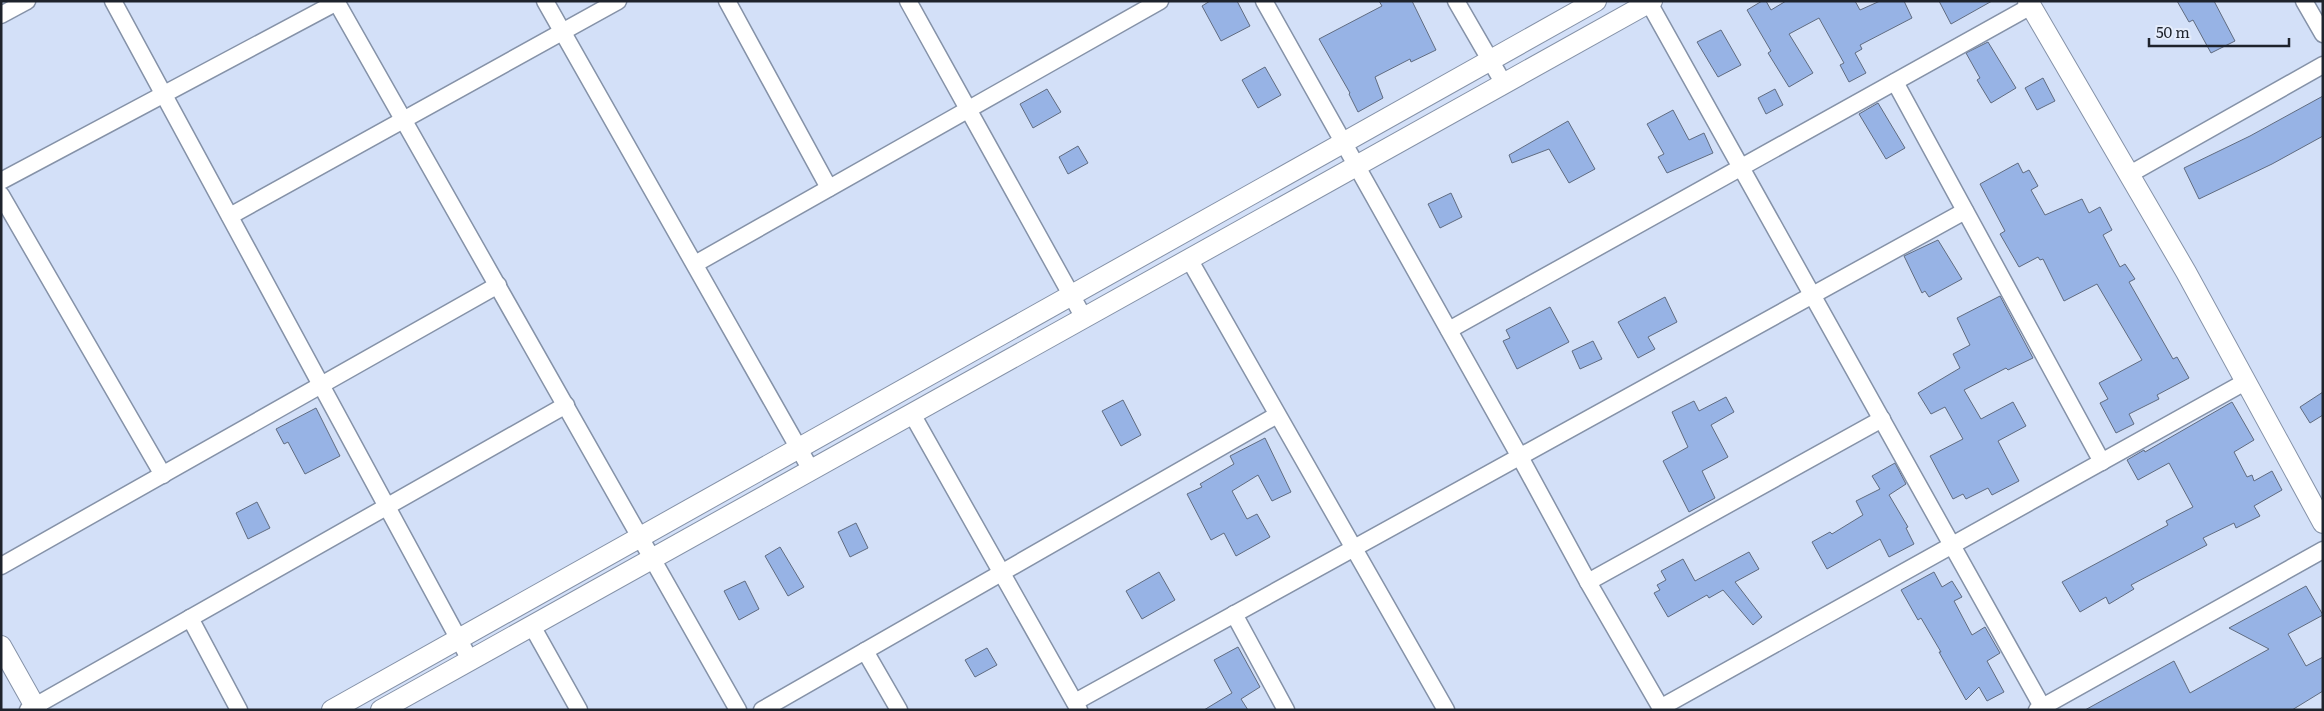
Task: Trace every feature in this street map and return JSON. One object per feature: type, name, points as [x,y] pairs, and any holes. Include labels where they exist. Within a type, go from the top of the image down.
[{"type":"street","points":[[1,15],[27,1]]},
{"type":"street","points":[[113,1],[470,660]]},
{"type":"street","points":[[545,1],[811,470]]},
{"type":"street","points":[[230,216],[618,1]]},
{"type":"street","points":[[727,1],[829,188]]},
{"type":"street","points":[[908,1],[1084,318]]},
{"type":"street","points":[[694,264],[1160,1]]},
{"type":"street","points":[[1264,1],[1588,582],[1661,709],[2245,382]]},
{"type":"street","points":[[1456,1],[1504,84]]},
{"type":"street","points":[[332,710],[1596,1]]},
{"type":"street","points":[[2304,1],[2323,34]]},
{"type":"street","points":[[1,181],[336,2],[738,710]]},
{"type":"street","points":[[385,709],[1650,2],[2042,709],[2323,550]]},
{"type":"street","points":[[1449,330],[1742,168],[2030,4],[2130,174],[2323,523]]},
{"type":"street","points":[[2130,174],[2323,64]]},
{"type":"street","points":[[1895,82],[2102,462]]},
{"type":"street","points":[[1,195],[163,475]]},
{"type":"street","points":[[912,414],[1000,573],[1077,706],[1234,614],[1965,211]]},
{"type":"street","points":[[1189,259],[1446,710]]},
{"type":"street","points":[[1,566],[498,286]]},
{"type":"street","points":[[1,646],[34,708],[566,405]]},
{"type":"street","points":[[762,710],[1277,415]]},
{"type":"street","points":[[1588,582],[1882,419]]},
{"type":"street","points":[[1234,614],[1286,710]]},
{"type":"street","points":[[190,618],[239,710]]},
{"type":"street","points":[[532,626],[579,710]]},
{"type":"street","points":[[865,651],[899,710]]},
{"type":"building","points":[[1210,1],[1237,1],[1250,26],[1221,41],[1202,6]]},
{"type":"building","points":[[1379,1],[1412,1],[1436,50],[1411,62],[1410,59],[1375,77],[1383,98],[1358,112],[1350,93],[1319,39],[1382,6]]},
{"type":"building","points":[[1762,1],[1766,1],[1771,10],[1786,1],[1855,1],[1860,10],[1880,1],[1904,1],[1912,18],[1860,45],[1862,49],[1855,53],[1866,73],[1849,82],[1840,65],[1844,63],[1819,18],[1789,34],[1813,73],[1789,87],[1768,53],[1771,51],[1747,10]]},
{"type":"building","points":[[1939,1],[1992,1],[1951,24]]},
{"type":"building","points":[[2177,1],[2214,1],[2235,41],[2211,53],[2193,20],[2189,22]]},
{"type":"building","points":[[1721,30],[1741,65],[1718,77],[1697,42]]},
{"type":"building","points":[[1988,42],[2016,88],[1991,103],[1977,80],[1980,78],[1966,53]]},
{"type":"building","points":[[1265,67],[1281,95],[1258,108],[1242,80]]},
{"type":"building","points":[[2043,78],[2055,101],[2037,110],[2025,88]]},
{"type":"building","points":[[1047,89],[1061,112],[1033,128],[1020,104]]},
{"type":"building","points":[[1775,89],[1783,105],[1766,114],[1758,98]]},
{"type":"building","points":[[2323,96],[2323,136],[2272,164],[2199,199],[2184,168],[2250,136]]},
{"type":"building","points":[[1878,103],[1905,148],[1886,159],[1859,114]]},
{"type":"building","points":[[1673,110],[1689,140],[1704,133],[1713,153],[1667,173],[1658,157],[1664,154],[1647,124]]},
{"type":"building","points":[[1568,121],[1595,169],[1569,183],[1549,149],[1512,163],[1509,155]]},
{"type":"building","points":[[1078,146],[1088,163],[1068,174],[1059,157]]},
{"type":"building","points":[[2018,163],[2023,173],[2029,170],[2038,186],[2031,190],[2045,215],[2082,199],[2089,213],[2100,207],[2112,230],[2103,235],[2120,267],[2125,264],[2135,279],[2129,282],[2173,359],[2177,357],[2189,378],[2157,395],[2159,399],[2129,414],[2134,424],[2116,433],[2100,403],[2108,399],[2099,383],[2142,360],[2097,284],[2064,301],[2043,259],[2040,260],[2038,257],[2019,267],[2000,234],[2005,231],[1980,184]]},
{"type":"building","points":[[1451,193],[1462,217],[1440,228],[1428,204]]},
{"type":"building","points":[[1938,240],[1962,279],[1929,297],[1925,291],[1922,293],[1904,256]]},
{"type":"building","points":[[2000,296],[2033,358],[2008,370],[2006,368],[1964,390],[1981,419],[2013,402],[2026,426],[1998,441],[2019,481],[1992,495],[1988,488],[1966,499],[1963,494],[1953,499],[1930,456],[1963,439],[1945,407],[1931,414],[1918,393],[1960,368],[1953,354],[1970,345],[1957,318]]},
{"type":"building","points":[[1665,297],[1677,322],[1648,337],[1655,349],[1638,358],[1618,322]]},
{"type":"building","points":[[1550,307],[1569,342],[1517,369],[1503,341],[1510,338],[1506,330]]},
{"type":"building","points":[[1593,341],[1602,359],[1580,369],[1572,351]]},
{"type":"building","points":[[2323,392],[2323,415],[2310,423],[2300,407]]},
{"type":"building","points":[[1726,397],[1734,412],[1711,425],[1728,457],[1702,471],[1715,498],[1689,512],[1663,461],[1688,447],[1672,412],[1694,401],[1699,411]]},
{"type":"building","points":[[1123,400],[1141,435],[1121,446],[1102,411]]},
{"type":"building","points":[[2232,402],[2254,440],[2234,452],[2247,477],[2252,475],[2254,481],[2272,471],[2282,490],[2254,506],[2260,516],[2236,528],[2234,523],[2203,538],[2207,545],[2131,585],[2134,589],[2109,604],[2106,597],[2080,612],[2062,582],[2168,525],[2166,521],[2193,507],[2169,463],[2138,480],[2127,460],[2144,450],[2145,452]]},
{"type":"building","points":[[316,408],[340,456],[305,474],[288,442],[284,444],[276,429]]},
{"type":"building","points":[[1265,438],[1291,492],[1272,501],[1258,475],[1232,491],[1247,519],[1257,514],[1270,537],[1236,556],[1224,533],[1211,540],[1187,494],[1202,487],[1200,484],[1234,464],[1230,456]]},
{"type":"building","points":[[1895,463],[1906,484],[1889,495],[1908,527],[1906,528],[1914,544],[1889,557],[1880,539],[1827,569],[1812,542],[1830,532],[1832,534],[1863,515],[1856,501],[1880,489],[1872,476]]},
{"type":"building","points":[[257,502],[270,528],[248,539],[236,513]]},
{"type":"building","points":[[856,523],[868,548],[850,557],[838,532]]},
{"type":"building","points":[[780,547],[804,587],[788,596],[765,556]]},
{"type":"building","points":[[1749,552],[1759,569],[1735,582],[1762,617],[1753,625],[1723,590],[1709,598],[1707,595],[1668,617],[1654,593],[1660,590],[1657,585],[1666,580],[1661,571],[1683,559],[1695,581]]},
{"type":"building","points":[[1159,572],[1175,600],[1142,619],[1126,591]]},
{"type":"building","points":[[1934,572],[1942,587],[1952,581],[1962,597],[1954,601],[1972,635],[1985,627],[2000,653],[1987,661],[2004,692],[1987,701],[1979,687],[1966,700],[1921,618],[1918,620],[1901,590]]},
{"type":"building","points":[[745,581],[759,609],[739,620],[724,591]]},
{"type":"building","points":[[2306,586],[2323,615],[2288,634],[2306,666],[2323,657],[2323,691],[2292,710],[2085,710],[2174,661],[2190,693],[2269,649],[2229,628]]},
{"type":"building","points":[[1238,647],[1260,687],[1241,699],[1248,710],[1204,710],[1232,693],[1214,660]]},
{"type":"building","points":[[987,648],[997,665],[975,677],[965,660]]}]
